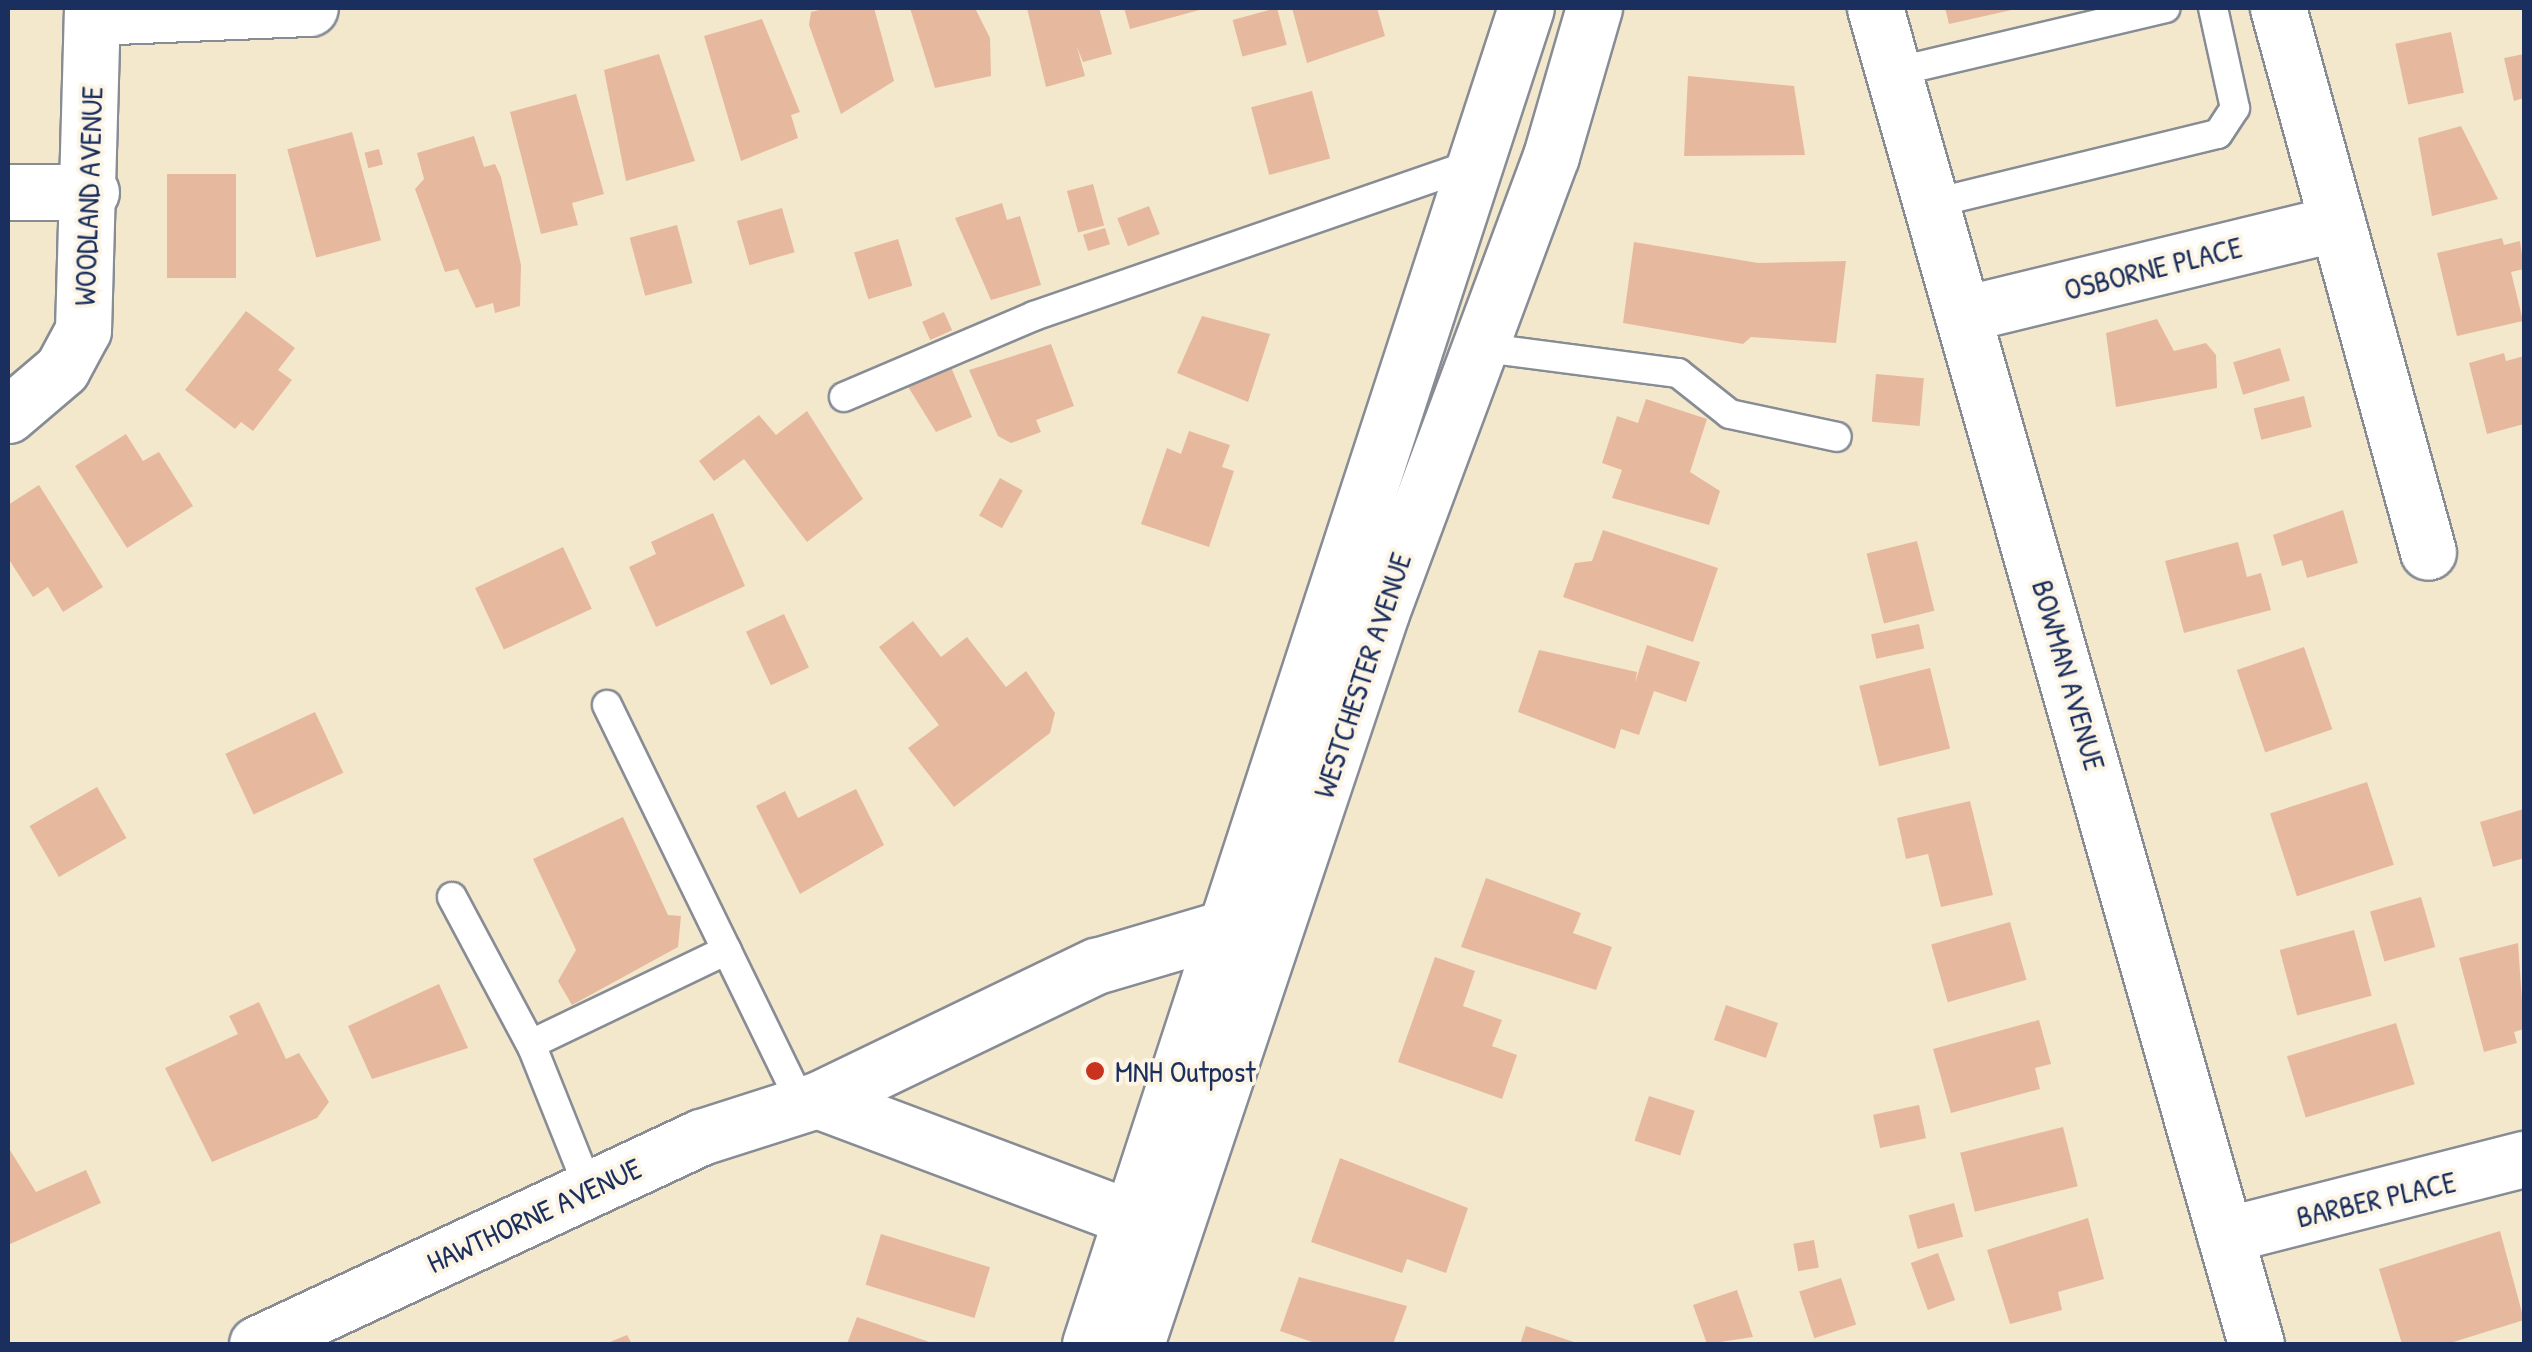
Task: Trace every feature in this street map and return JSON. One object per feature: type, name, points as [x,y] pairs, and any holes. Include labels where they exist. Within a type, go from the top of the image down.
[{"type":"street","points":[[92,12],[310,8]]},
{"type":"street","name":"WESTCHESTER AVENUE","points":[[1136,1344],[1195,1173],[1251,932],[1472,164],[1526,8]]},
{"type":"street","name":"WESTCHESTER AVENUE","points":[[1090,1344],[1132,1218],[1251,932],[1551,156],[1594,8]]},
{"type":"street","name":"BOWMAN AVENUE","points":[[1875,8],[1968,313],[2256,1344]]},
{"type":"street","points":[[2278,8],[2428,552]]},
{"type":"street","name":"WOODLAND AVENUE","points":[[8,414],[62,368],[83,330],[91,192],[92,12]]},
{"type":"street","points":[[8,192],[91,192]]},
{"type":"street","name":"OSBORNE PLACE","points":[[1968,313],[2337,223]]},
{"type":"street","name":"HAWTHORNE AVENUE","points":[[257,1344],[589,1190],[809,1102],[1096,966],[1251,932]]},
{"type":"street","points":[[809,1102],[1132,1218],[1195,1173]]},
{"type":"street","name":"BARBER PLACE","points":[[2226,1234],[2524,1159]]},
{"type":"lane","points":[[1895,72],[2166,8]]},
{"type":"lane","points":[[1934,203],[2218,134],[2235,108],[2213,8]]},
{"type":"lane","points":[[844,397],[1034,316],[1472,164]]},
{"type":"lane","points":[[1478,347],[1678,373],[1730,414],[1837,438]]},
{"type":"lane","points":[[607,705],[727,950],[809,1102]]},
{"type":"lane","points":[[452,897],[531,1044],[589,1190]]},
{"type":"lane","points":[[531,1044],[727,950]]},
{"type":"building","points":[[874,8],[894,81],[841,114],[809,25],[811,12]]},
{"type":"building","points":[[910,8],[975,8],[990,38],[991,76],[935,88]]},
{"type":"building","points":[[1027,8],[1099,8],[1112,54],[1083,62],[1077,47],[1085,76],[1046,87]]},
{"type":"building","points":[[1124,8],[1203,8],[1203,9],[1130,29]]},
{"type":"building","points":[[1277,8],[1287,45],[1242,57],[1233,20]]},
{"type":"building","points":[[1292,8],[1377,8],[1385,36],[1307,63]]},
{"type":"building","points":[[1945,8],[2016,8],[2016,9],[1949,24]]},
{"type":"building","points":[[762,19],[800,112],[791,115],[798,138],[741,161],[704,36]]},
{"type":"building","points":[[2451,32],[2464,93],[2408,104],[2395,44]]},
{"type":"building","points":[[659,54],[695,161],[626,181],[604,70]]},
{"type":"building","points":[[2524,54],[2524,98],[2514,101],[2504,58]]},
{"type":"building","points":[[1688,76],[1794,86],[1805,155],[1684,156]]},
{"type":"building","points":[[1312,91],[1330,159],[1269,175],[1251,107]]},
{"type":"building","points":[[576,94],[604,194],[572,203],[578,225],[541,234],[510,112]]},
{"type":"building","points":[[2461,126],[2498,199],[2432,216],[2418,138]]},
{"type":"building","points":[[352,132],[381,240],[316,258],[287,149]]},
{"type":"building","points":[[474,136],[484,167],[495,164],[501,177],[521,265],[520,306],[495,313],[493,303],[476,308],[458,269],[445,272],[415,189],[424,179],[417,153]]},
{"type":"building","points":[[379,149],[383,165],[368,168],[364,153]]},
{"type":"building","points":[[167,174],[236,174],[236,278],[167,278]]},
{"type":"building","points":[[1093,184],[1104,226],[1078,233],[1067,191]]},
{"type":"building","points":[[1002,203],[1007,220],[1020,216],[1041,285],[991,300],[955,218]]},
{"type":"building","points":[[1149,206],[1160,234],[1128,246],[1117,218]]},
{"type":"building","points":[[782,208],[795,252],[750,265],[737,221]]},
{"type":"building","points":[[677,225],[693,283],[645,296],[630,238]]},
{"type":"building","points":[[1105,228],[1110,244],[1088,251],[1083,235]]},
{"type":"building","points":[[2502,238],[2504,245],[2520,241],[2524,269],[2511,272],[2523,321],[2457,336],[2437,253]]},
{"type":"building","points":[[898,239],[912,286],[868,299],[854,252]]},
{"type":"building","points":[[1634,242],[1758,263],[1846,261],[1836,343],[1751,337],[1743,344],[1623,323]]},
{"type":"building","points":[[246,311],[295,348],[278,370],[292,380],[253,431],[241,422],[235,429],[185,390]]},
{"type":"building","points":[[944,312],[952,330],[930,340],[922,322]]},
{"type":"building","points":[[1202,316],[1270,334],[1248,402],[1177,373]]},
{"type":"building","points":[[2157,319],[2174,351],[2206,343],[2216,355],[2217,388],[2116,407],[2106,333]]},
{"type":"building","points":[[1051,344],[1074,406],[1036,420],[1041,432],[1011,443],[998,436],[969,370]]},
{"type":"building","points":[[2280,348],[2290,381],[2243,395],[2233,362]]},
{"type":"building","points":[[2504,353],[2506,361],[2524,356],[2524,424],[2487,434],[2469,363]]},
{"type":"building","points":[[951,367],[972,417],[936,432],[907,385]]},
{"type":"building","points":[[1876,374],[1924,378],[1920,426],[1872,422]]},
{"type":"building","points":[[2304,396],[2312,427],[2261,440],[2254,409]]},
{"type":"building","points":[[1646,399],[1707,419],[1690,472],[1720,491],[1709,525],[1612,498],[1622,470],[1602,463],[1617,416],[1638,423]]},
{"type":"building","points":[[807,411],[863,499],[807,542],[744,459],[714,481],[699,461],[759,415],[776,435]]},
{"type":"building","points":[[1189,431],[1230,445],[1222,467],[1234,471],[1209,547],[1141,524],[1167,448],[1181,454]]},
{"type":"building","points":[[126,434],[143,461],[159,452],[193,506],[127,548],[75,466]]},
{"type":"building","points":[[1000,478],[1023,491],[1002,528],[979,516]]},
{"type":"building","points":[[39,485],[103,587],[63,612],[48,587],[33,597],[8,558],[8,505]]},
{"type":"building","points":[[2343,510],[2358,563],[2307,578],[2302,560],[2282,566],[2273,535]]},
{"type":"building","points":[[713,513],[745,586],[656,627],[629,567],[656,554],[651,542]]},
{"type":"building","points":[[1603,530],[1718,568],[1693,642],[1563,597],[1575,563],[1592,561]]},
{"type":"building","points":[[1917,541],[1934,611],[1884,623],[1867,554]]},
{"type":"building","points":[[2238,542],[2247,577],[2261,573],[2271,610],[2184,633],[2165,561]]},
{"type":"building","points":[[563,547],[592,609],[504,650],[475,588]]},
{"type":"building","points":[[784,614],[809,667],[771,685],[746,632]]},
{"type":"building","points":[[913,621],[941,657],[967,637],[1006,687],[1026,671],[1055,713],[1050,733],[954,807],[908,748],[939,725],[879,647]]},
{"type":"building","points":[[1919,624],[1924,648],[1876,659],[1871,634]]},
{"type":"building","points":[[1647,645],[1700,662],[1686,702],[1654,691],[1639,735],[1621,729],[1615,749],[1518,712],[1539,650],[1637,672],[1635,683]]},
{"type":"building","points":[[2304,647],[2332,729],[2265,752],[2237,670]]},
{"type":"building","points":[[1930,668],[1950,749],[1879,766],[1859,686]]},
{"type":"building","points":[[315,712],[343,773],[254,815],[225,754]]},
{"type":"building","points":[[2367,782],[2394,865],[2297,896],[2270,814]]},
{"type":"building","points":[[97,787],[126,838],[59,877],[29,826]]},
{"type":"building","points":[[856,789],[884,845],[800,894],[756,806],[785,791],[798,818]]},
{"type":"building","points":[[1970,801],[1993,895],[1941,907],[1928,854],[1906,859],[1897,818]]},
{"type":"building","points":[[2524,809],[2524,858],[2493,867],[2480,822]]},
{"type":"building","points":[[623,817],[668,915],[681,916],[678,947],[572,1005],[558,981],[576,950],[533,859]]},
{"type":"building","points":[[1486,878],[1581,913],[1573,933],[1612,947],[1596,990],[1461,947]]},
{"type":"building","points":[[2421,897],[2435,947],[2384,962],[2370,912]]},
{"type":"building","points":[[2010,922],[2027,980],[1948,1002],[1931,945]]},
{"type":"building","points":[[2354,930],[2372,996],[2297,1016],[2280,950]]},
{"type":"building","points":[[2518,943],[2524,1029],[2514,1032],[2517,1043],[2484,1052],[2459,958]]},
{"type":"building","points":[[1435,957],[1475,971],[1463,1006],[1502,1020],[1492,1046],[1517,1055],[1502,1099],[1398,1062]]},
{"type":"building","points":[[439,984],[468,1048],[372,1079],[348,1026]]},
{"type":"building","points":[[259,1002],[286,1059],[299,1053],[329,1102],[317,1118],[212,1162],[165,1068],[238,1034],[229,1016]]},
{"type":"building","points":[[1726,1005],[1778,1023],[1766,1058],[1714,1040]]},
{"type":"building","points":[[2039,1020],[2051,1064],[2035,1068],[2040,1089],[1951,1113],[1933,1049]]},
{"type":"building","points":[[2396,1023],[2415,1084],[2306,1118],[2287,1056]]},
{"type":"building","points":[[1649,1096],[1695,1111],[1680,1156],[1634,1141]]},
{"type":"building","points":[[1919,1105],[1926,1138],[1880,1148],[1873,1115]]},
{"type":"building","points":[[2063,1127],[2078,1186],[1975,1212],[1960,1153]]},
{"type":"building","points":[[8,1147],[36,1192],[86,1170],[101,1203],[8,1245]]},
{"type":"building","points":[[1340,1158],[1468,1208],[1446,1273],[1407,1259],[1402,1273],[1311,1242]]},
{"type":"building","points":[[1954,1203],[1963,1237],[1918,1249],[1909,1215]]},
{"type":"building","points":[[2088,1218],[2104,1279],[2058,1292],[2062,1310],[2010,1324],[1987,1250]]},
{"type":"building","points":[[2500,1231],[2524,1320],[2447,1344],[2402,1344],[2379,1269]]},
{"type":"building","points":[[881,1234],[990,1267],[975,1318],[866,1285]]},
{"type":"building","points":[[1814,1240],[1819,1268],[1798,1271],[1793,1244]]},
{"type":"building","points":[[1938,1253],[1955,1300],[1928,1310],[1911,1263]]},
{"type":"building","points":[[1299,1277],[1407,1306],[1393,1344],[1318,1344],[1280,1331]]},
{"type":"building","points":[[1841,1278],[1856,1325],[1814,1338],[1799,1292]]},
{"type":"building","points":[[1737,1290],[1753,1337],[1707,1344],[1693,1305]]},
{"type":"building","points":[[857,1317],[935,1344],[847,1344]]},
{"type":"building","points":[[1526,1326],[1580,1344],[1520,1344]]},
{"type":"building","points":[[627,1335],[632,1344],[605,1344]]},
{"type":"place","name":"MNH Outpost","points":[[1095,1071]]}]
